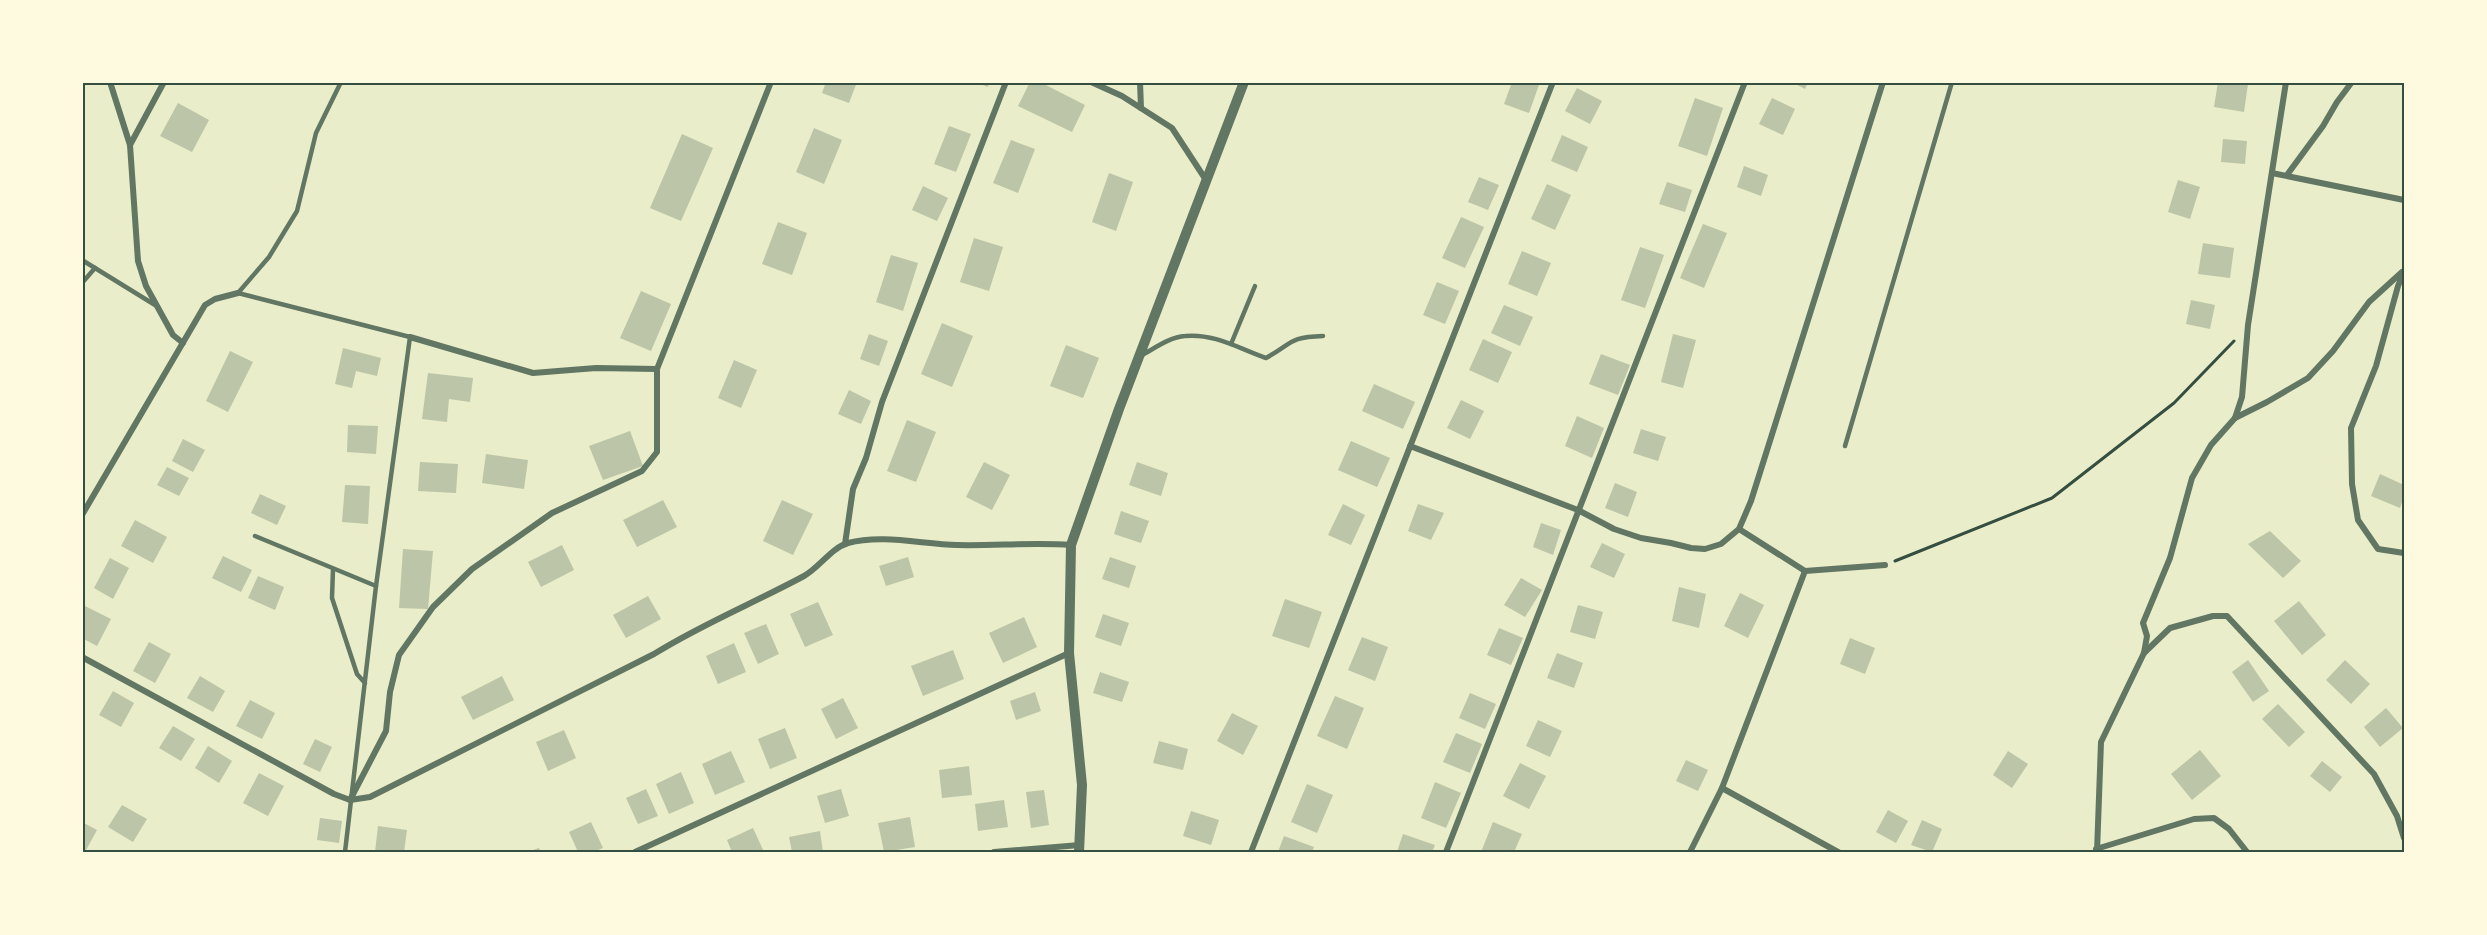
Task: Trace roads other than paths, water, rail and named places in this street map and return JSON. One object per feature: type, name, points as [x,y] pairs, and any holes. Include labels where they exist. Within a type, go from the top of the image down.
[{"type":"street","points":[[110,82],[130,145],[138,261],[158,307],[174,335],[183,343]]},
{"type":"street","points":[[130,145],[164,82]]},
{"type":"street","points":[[350,800],[386,731],[390,692],[399,655],[433,607],[472,569],[552,513],[642,471],[657,452],[657,369],[771,82]]},
{"type":"street","points":[[845,544],[853,489],[866,458],[882,402],[1006,82]]},
{"type":"street","points":[[1090,82],[1122,96],[1172,128],[1206,180]]},
{"type":"street","points":[[1140,82],[1141,108]]},
{"type":"street","points":[[994,852],[1080,849],[1082,785],[1069,653],[1071,545],[1244,82]]},
{"type":"street","points":[[1251,852],[1553,82]]},
{"type":"street","points":[[1446,852],[1745,82]]},
{"type":"street","points":[[1410,446],[1578,510],[1614,529],[1641,538],[1691,548],[1705,549],[1721,544],[1739,529],[1751,501],[1883,82]]},
{"type":"street","points":[[2235,418],[2242,397],[2248,325],[2286,82]]},
{"type":"street","points":[[2287,175],[2352,82]]},
{"type":"street","points":[[2272,173],[2404,200]]},
{"type":"street","points":[[2247,852],[2229,829],[2214,818],[2194,819],[2097,851],[2101,742],[2144,653],[2146,636],[2143,623],[2170,558],[2192,478],[2211,445],[2235,418],[2308,378],[2334,351],[2370,302],[2404,270]]},
{"type":"street","points":[[2404,270],[2376,366],[2352,428],[2352,484],[2358,520],[2378,549],[2404,553]]},
{"type":"street","points":[[82,515],[208,301],[238,293]]},
{"type":"street","points":[[410,337],[533,373],[596,368],[657,369]]},
{"type":"street","points":[[1739,529],[1805,571],[1885,566]]},
{"type":"street","points":[[82,657],[334,794],[350,800],[370,797],[654,654],[693,630],[807,575],[845,544],[873,539],[989,546],[1041,543],[1071,545]]},
{"type":"street","points":[[1690,852],[1722,788],[1805,571]]},
{"type":"street","points":[[2144,653],[2170,628],[2213,616],[2227,616],[2373,774],[2397,816],[2404,838]]},
{"type":"street","points":[[635,852],[1069,653]]},
{"type":"street","points":[[1722,788],[1838,852]]},
{"type":"lane","points":[[341,82],[316,133],[297,211],[269,257],[238,293],[410,337],[376,586],[345,852]]},
{"type":"lane","points":[[1845,446],[1952,82]]},
{"type":"lane","points":[[82,260],[158,307]]},
{"type":"lane","points":[[82,283],[95,268]]},
{"type":"lane","points":[[1232,344],[1255,286]]},
{"type":"lane","points":[[1140,356],[1184,336],[1209,337],[1266,358],[1280,351],[1289,341],[1300,337],[1323,336]]},
{"type":"lane","points":[[255,536],[376,586]]},
{"type":"lane","points":[[333,568],[332,598],[357,674],[365,683]]}]
